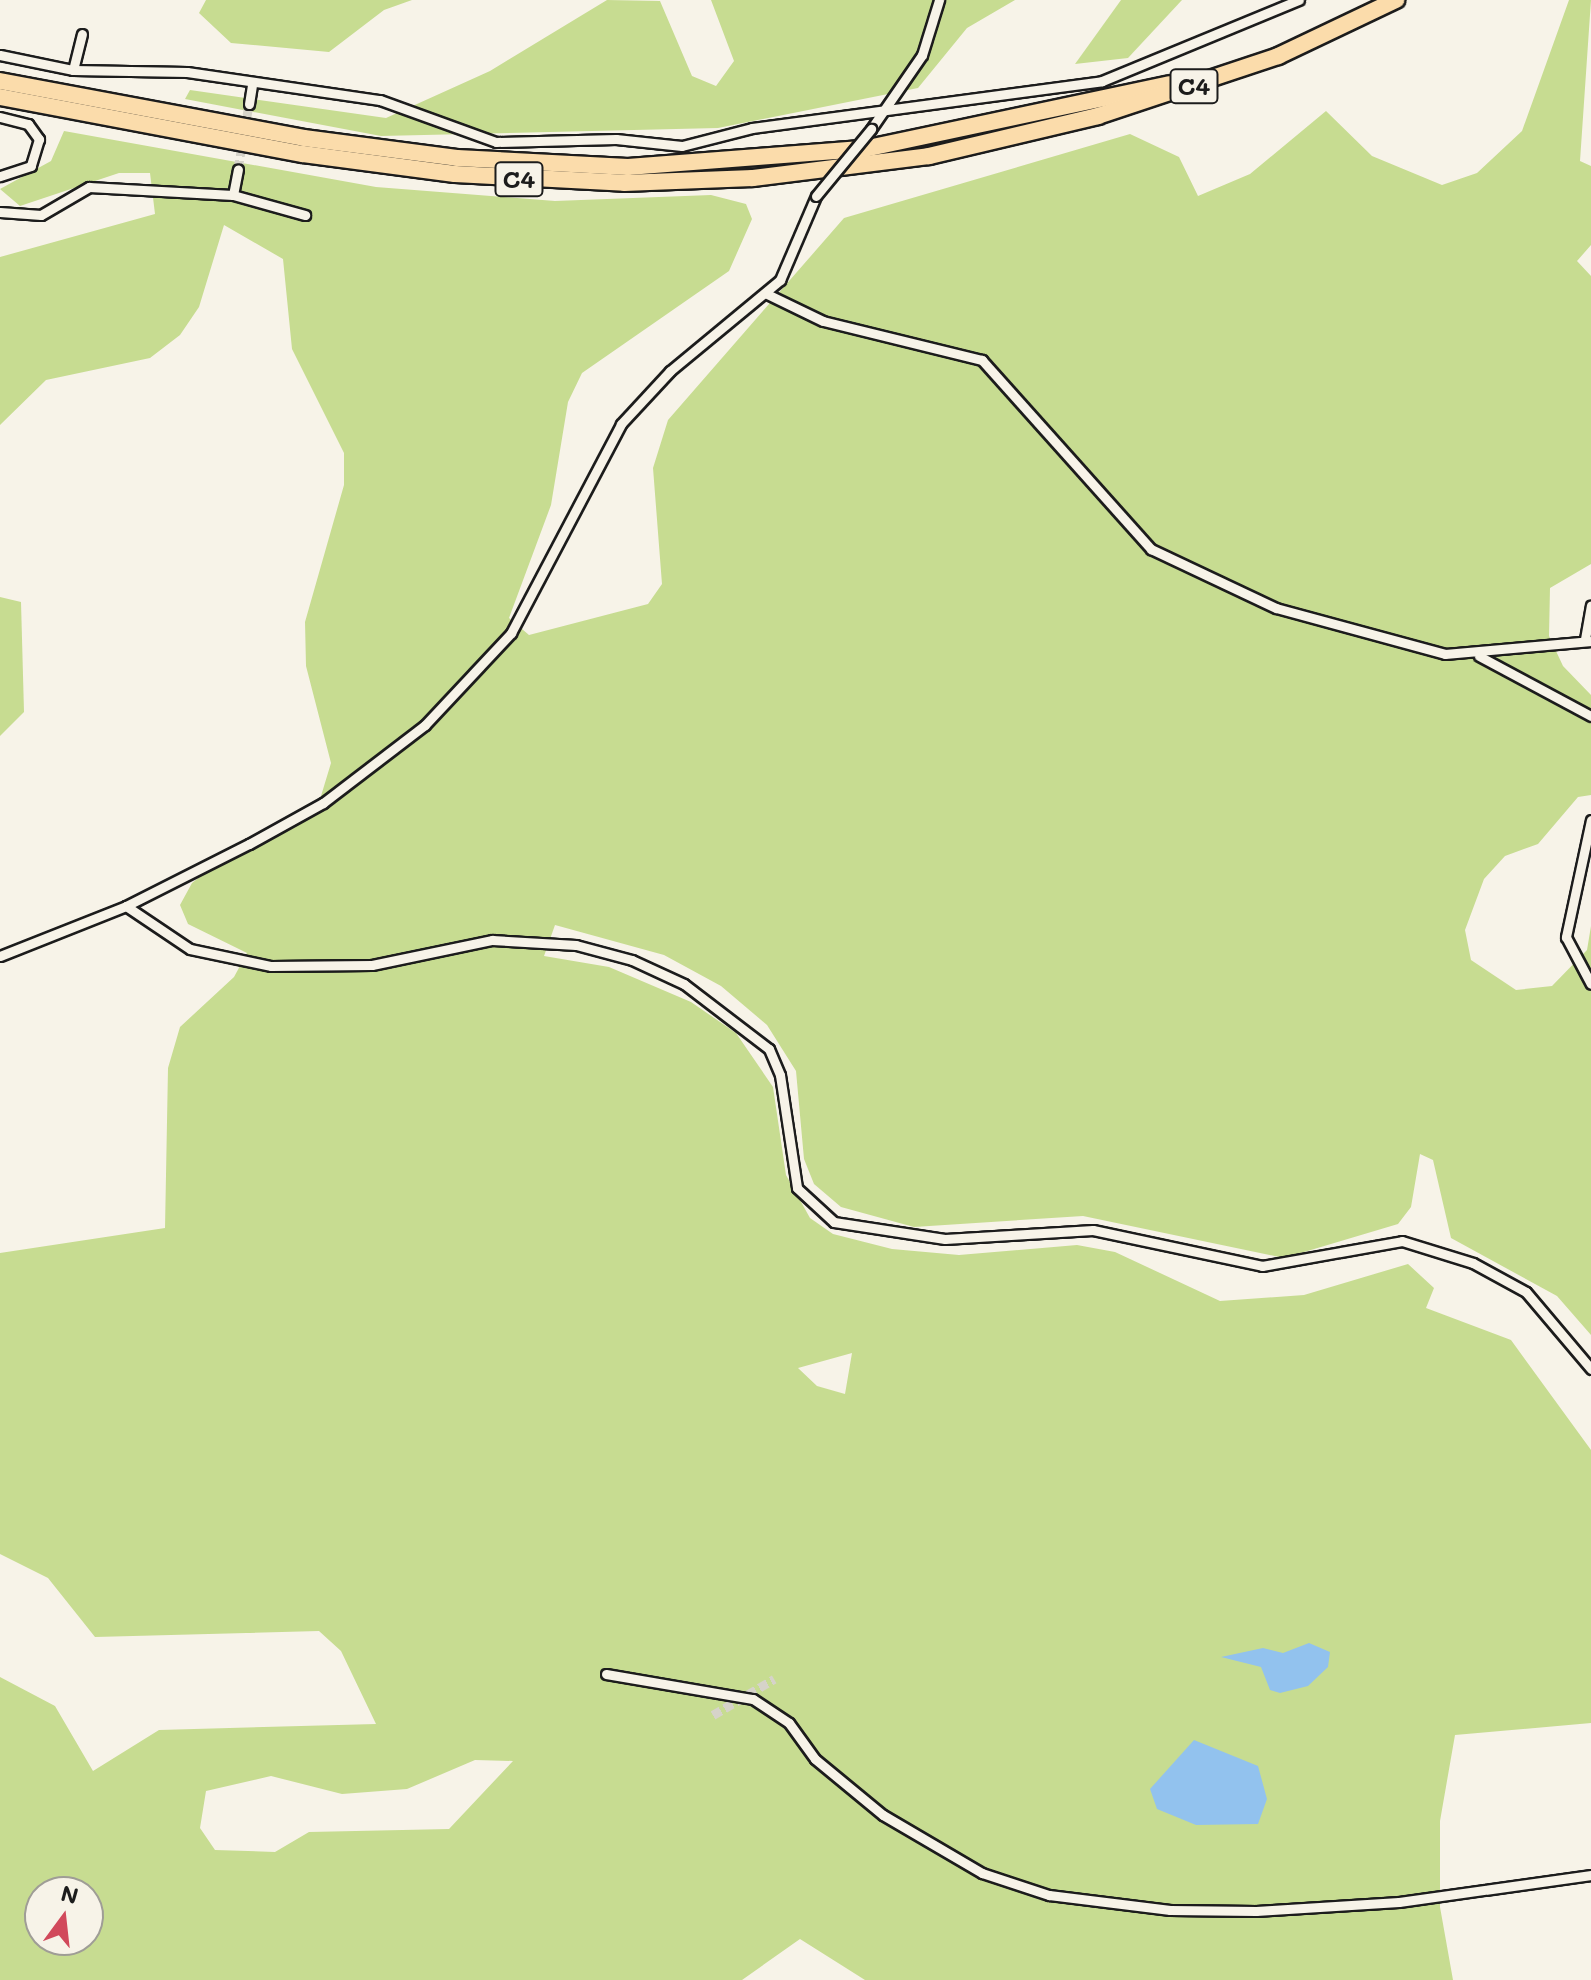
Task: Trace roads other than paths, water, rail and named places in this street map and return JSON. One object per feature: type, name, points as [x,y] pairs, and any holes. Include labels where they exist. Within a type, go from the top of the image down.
[{"type":"highway","name":"C4","points":[[0,97],[303,154],[455,174],[692,182],[866,166],[1028,135],[1226,75],[1396,0]]},
{"type":"highway","name":"C4","points":[[0,81],[304,138],[457,158],[693,165],[864,149],[1037,117],[1223,68],[1341,25]]},
{"type":"street","points":[[0,956],[126,906],[323,803],[425,725],[511,633],[621,424],[670,371],[765,293],[792,262],[816,196],[890,108],[922,55],[939,0]]},
{"type":"street","points":[[0,55],[73,70],[187,72],[252,85],[380,100],[496,142],[682,146],[890,108],[1042,95],[1102,81],[1299,0]]},
{"type":"street","points":[[73,70],[82,34]]},
{"type":"street","points":[[249,104],[252,85]]},
{"type":"street","points":[[0,117],[28,124],[39,139],[31,166],[0,176]]},
{"type":"street","points":[[233,195],[238,169]]},
{"type":"street","points":[[0,212],[41,215],[89,187],[233,195],[305,215]]},
{"type":"street","points":[[765,293],[823,321],[982,360],[1169,561],[1301,615],[1412,647],[1477,655],[1588,640],[1591,606]]},
{"type":"street","points":[[1477,655],[1591,716]]},
{"type":"street","points":[[1591,820],[1566,937],[1591,984]]},
{"type":"street","points":[[126,906],[190,949],[271,966],[372,965],[492,940],[576,945],[632,960],[684,984],[769,1049],[780,1075],[797,1188],[834,1222],[945,1239],[1093,1230],[1262,1266],[1318,1261],[1374,1244],[1416,1243],[1526,1292],[1591,1369]]},
{"type":"street","points":[[606,1674],[753,1699],[789,1723],[815,1759],[883,1815],[982,1873],[1049,1895],[1143,1908],[1256,1911],[1399,1902],[1591,1875]]},
{"type":"water","points":[[1309,1643],[1330,1652],[1328,1667],[1308,1686],[1280,1693],[1270,1690],[1261,1667],[1221,1657],[1263,1648],[1283,1653]]},
{"type":"water","points":[[1194,1740],[1258,1766],[1267,1799],[1258,1824],[1196,1825],[1157,1809],[1150,1789]]},
{"type":"tunnel","points":[[238,169],[249,104]]},
{"type":"tunnel","points":[[713,1715],[774,1679]]}]
